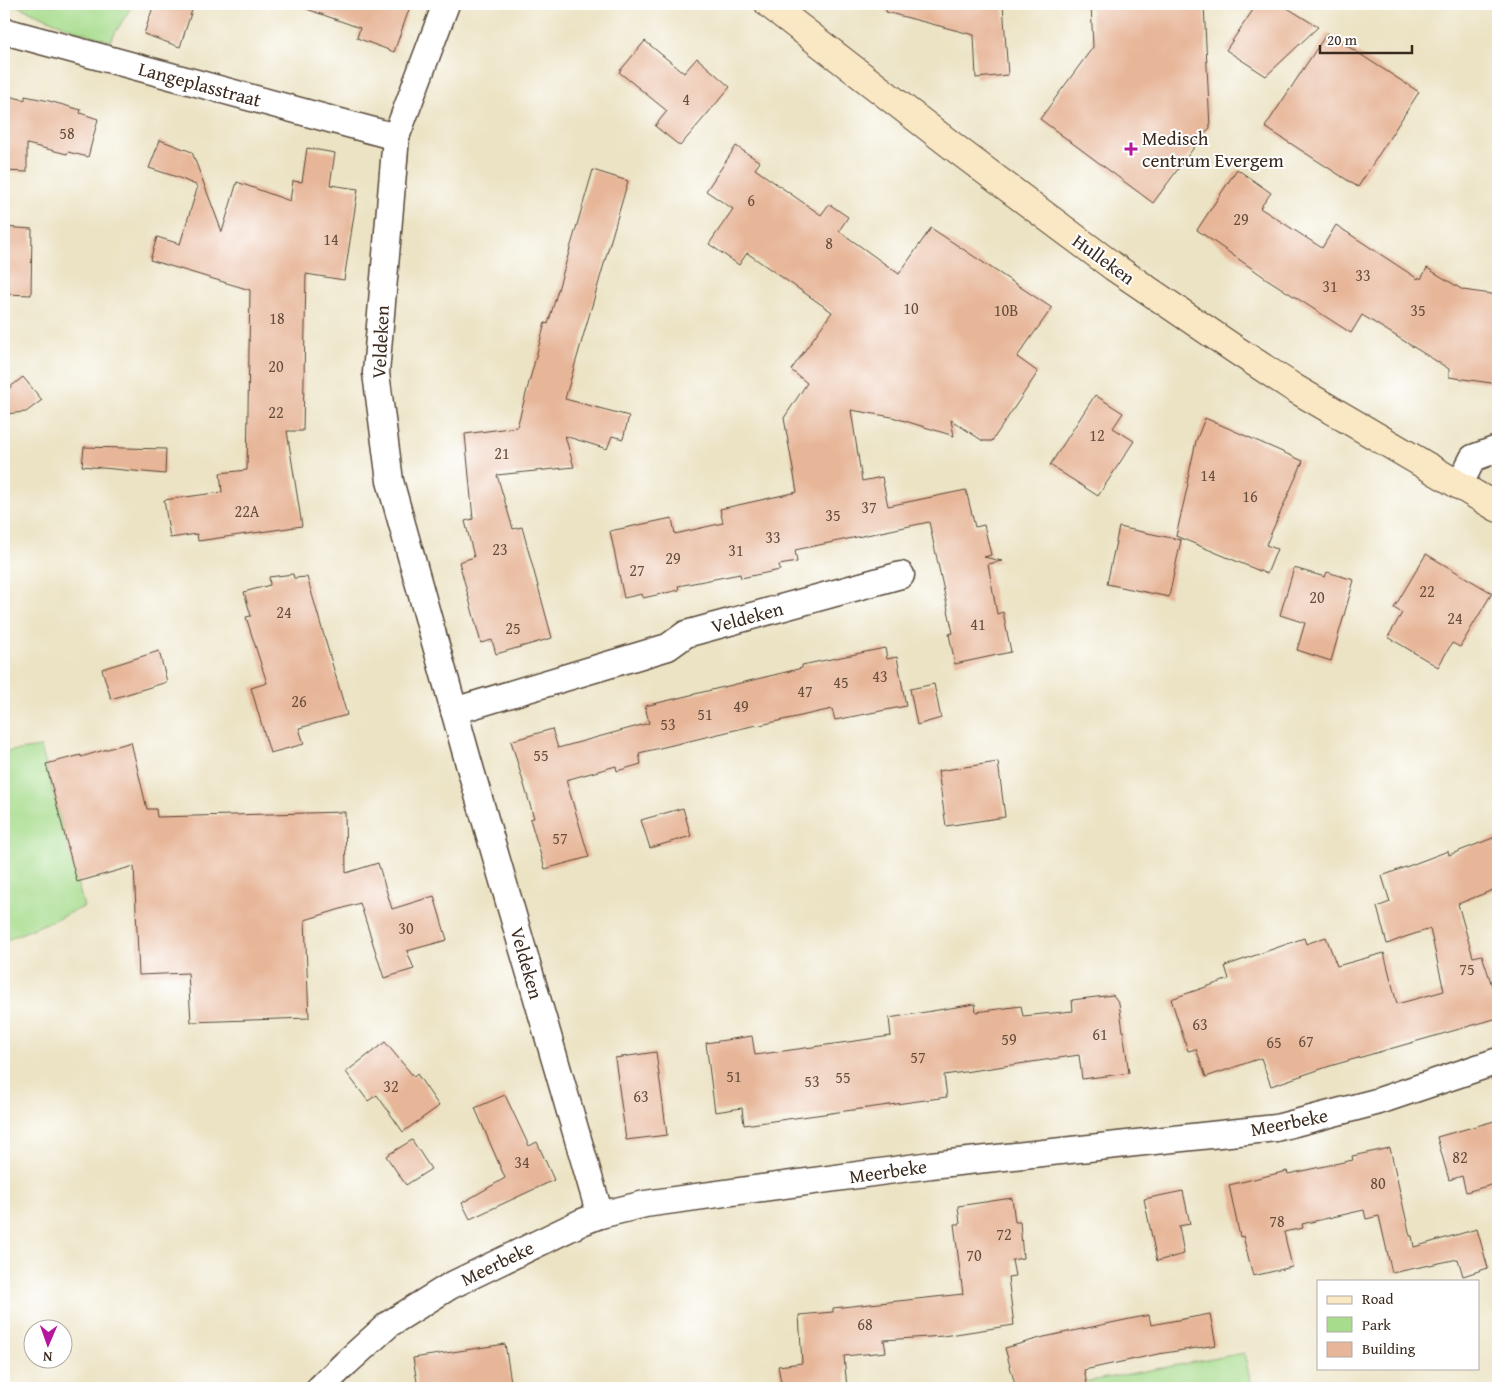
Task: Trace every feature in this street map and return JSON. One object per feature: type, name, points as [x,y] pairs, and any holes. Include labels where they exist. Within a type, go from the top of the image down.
[{"type":"main road","name":"Hulleken","points":[[769,4],[951,145],[1114,267],[1294,388],[1498,508]]},
{"type":"street","name":"Veldeken","points":[[446,4],[396,136],[376,373],[390,481],[454,711],[600,1215]]},
{"type":"street","name":"Langeplasstraat","points":[[4,31],[396,136]]},
{"type":"street","points":[[1459,485],[1473,458],[1498,450]]},
{"type":"street","name":"Veldeken","points":[[454,711],[668,647],[686,634],[901,575]]},
{"type":"street","name":"Meerbeke","points":[[320,1388],[389,1324],[450,1286],[559,1232],[600,1215],[645,1204],[931,1165],[1276,1128],[1376,1102],[1498,1061]]},
{"type":"green space","points":[[13,4],[133,4],[110,41],[74,30]]},
{"type":"green space","points":[[41,747],[84,907],[4,941],[4,752]]},
{"type":"green space","points":[[1244,1353],[1252,1388],[1051,1388]]},
{"type":"building","points":[[154,4],[194,4],[180,47],[144,34]]},
{"type":"building","points":[[302,4],[411,4],[394,52],[357,38],[360,28],[301,7]]},
{"type":"building","points":[[887,4],[1003,4],[1008,75],[976,78],[974,35],[886,12]]},
{"type":"building","points":[[1091,4],[1204,4],[1210,128],[1196,141],[1198,142],[1153,203],[1040,119],[1093,47]]},
{"type":"building","points":[[1257,4],[1281,4],[1318,27],[1266,76],[1226,50]]},
{"type":"building","points":[[1327,33],[1419,92],[1358,187],[1265,127]]},
{"type":"building","points":[[645,41],[684,73],[697,58],[730,87],[680,146],[655,126],[667,111],[619,72]]},
{"type":"building","points":[[4,95],[25,100],[25,96],[49,101],[81,110],[80,113],[98,119],[88,157],[27,144],[27,172],[4,171]]},
{"type":"building","points":[[160,140],[192,152],[222,232],[237,182],[290,201],[293,181],[302,182],[307,148],[335,153],[330,185],[358,189],[344,280],[306,274],[303,431],[287,431],[302,526],[198,541],[197,534],[170,538],[164,500],[222,492],[220,473],[247,470],[250,290],[150,260],[157,237],[180,244],[198,186],[149,168]]},
{"type":"building","points":[[736,146],[760,162],[755,169],[821,215],[829,204],[848,217],[839,231],[899,274],[931,228],[1052,308],[1017,357],[1038,372],[992,441],[983,441],[951,420],[954,436],[892,417],[851,410],[862,481],[882,477],[888,506],[966,490],[975,527],[984,525],[991,555],[984,557],[1002,561],[988,564],[997,614],[1003,612],[1011,652],[955,664],[949,634],[953,633],[929,522],[795,550],[797,562],[779,565],[780,570],[741,578],[740,574],[678,586],[679,590],[643,598],[642,594],[624,598],[610,531],[672,518],[675,534],[723,523],[720,509],[797,492],[784,418],[807,383],[791,370],[832,312],[747,253],[739,265],[709,244],[733,209],[706,191]]},
{"type":"building","points":[[1237,169],[1271,193],[1260,208],[1322,248],[1336,225],[1418,279],[1419,277],[1421,279],[1427,268],[1463,290],[1498,295],[1498,384],[1449,377],[1449,369],[1362,315],[1351,333],[1267,279],[1197,230]]},
{"type":"building","points":[[593,170],[628,181],[565,399],[629,416],[623,439],[612,436],[607,449],[565,436],[574,467],[497,475],[513,529],[522,527],[552,638],[496,654],[492,640],[481,643],[459,562],[474,557],[465,521],[473,519],[465,434],[517,427],[545,323],[548,324]]},
{"type":"building","points":[[4,227],[32,229],[31,295],[4,294]]},
{"type":"building","points":[[23,377],[42,400],[26,412],[4,414],[4,392]]},
{"type":"building","points":[[1095,395],[1123,413],[1113,428],[1134,441],[1098,496],[1050,465]]},
{"type":"building","points":[[1205,418],[1303,461],[1266,545],[1277,549],[1267,574],[1176,536],[1196,441]]},
{"type":"building","points":[[84,447],[166,449],[165,474],[82,466]]},
{"type":"building","points":[[1119,527],[1181,540],[1169,597],[1107,584]]},
{"type":"building","points":[[1426,554],[1492,593],[1460,647],[1452,643],[1438,667],[1388,637],[1402,613],[1394,608]]},
{"type":"building","points":[[1294,568],[1325,577],[1327,572],[1354,580],[1331,661],[1297,650],[1305,623],[1280,615]]},
{"type":"building","points":[[293,574],[294,578],[307,577],[347,715],[299,728],[304,744],[270,753],[251,688],[267,683],[246,617],[251,616],[244,592],[270,585],[269,577]]},
{"type":"building","points":[[885,648],[887,659],[897,657],[906,706],[835,720],[832,709],[756,725],[639,753],[641,764],[617,771],[616,766],[566,780],[589,857],[545,869],[530,819],[534,818],[511,741],[552,729],[558,748],[649,723],[645,706],[802,668],[802,665]]},
{"type":"building","points":[[159,651],[167,682],[111,699],[102,669]]},
{"type":"building","points":[[934,684],[941,718],[917,725],[910,689]]},
{"type":"building","points":[[131,742],[147,809],[156,809],[157,817],[345,812],[346,873],[378,863],[392,909],[434,896],[447,940],[407,951],[414,969],[384,978],[360,903],[305,920],[309,1018],[191,1022],[188,973],[139,975],[134,866],[77,882],[46,764],[81,755],[81,757]]},
{"type":"building","points":[[998,762],[1005,817],[946,826],[938,771]]},
{"type":"building","points":[[683,808],[691,836],[650,848],[641,820]]},
{"type":"building","points":[[1498,836],[1498,888],[1458,904],[1473,957],[1482,955],[1498,1004],[1498,1018],[1330,1066],[1271,1086],[1261,1058],[1206,1077],[1196,1049],[1188,1051],[1171,999],[1229,979],[1225,966],[1304,938],[1306,944],[1326,937],[1337,966],[1384,953],[1397,1004],[1444,991],[1430,929],[1387,944],[1377,907],[1390,902],[1382,876],[1448,851],[1449,855]]},
{"type":"building","points":[[1113,995],[1119,1003],[1129,1073],[1082,1079],[1079,1055],[944,1075],[947,1097],[744,1125],[742,1108],[715,1112],[706,1043],[752,1036],[755,1055],[891,1036],[889,1018],[975,1004],[976,1012],[1021,1006],[1023,1016],[1073,1011],[1072,1000]]},
{"type":"building","points":[[385,1042],[414,1077],[417,1074],[439,1106],[403,1132],[377,1095],[368,1101],[346,1072]]},
{"type":"building","points":[[656,1052],[667,1135],[626,1140],[615,1058]]},
{"type":"building","points":[[505,1095],[529,1146],[537,1142],[554,1180],[470,1219],[462,1203],[505,1178],[475,1108]]},
{"type":"building","points":[[1498,1120],[1498,1183],[1466,1192],[1462,1176],[1449,1180],[1437,1137]]},
{"type":"building","points":[[412,1140],[431,1169],[406,1185],[386,1156]]},
{"type":"building","points":[[1390,1148],[1414,1247],[1477,1229],[1488,1268],[1463,1276],[1458,1259],[1392,1273],[1379,1216],[1366,1219],[1364,1210],[1302,1224],[1303,1228],[1284,1232],[1292,1267],[1253,1276],[1243,1236],[1240,1237],[1229,1185],[1287,1171],[1288,1174],[1353,1160],[1352,1156]]},
{"type":"building","points":[[1183,1191],[1190,1224],[1179,1226],[1184,1254],[1157,1261],[1144,1199]]},
{"type":"building","points":[[1012,1198],[1015,1222],[1020,1222],[1023,1258],[1012,1260],[1015,1276],[1008,1277],[1014,1325],[943,1336],[884,1340],[886,1352],[844,1356],[847,1388],[782,1388],[778,1366],[802,1363],[799,1315],[833,1312],[833,1308],[963,1294],[954,1224],[960,1224],[958,1206]]},
{"type":"building","points":[[1210,1314],[1216,1345],[1158,1354],[1084,1370],[1087,1384],[1070,1388],[1016,1388],[1005,1348],[1044,1337],[1149,1315],[1151,1325]]},
{"type":"building","points":[[505,1344],[512,1388],[418,1388],[413,1358]]},
{"type":"place","name":"Medisch centrum Evergem","points":[[1131,149]]}]
